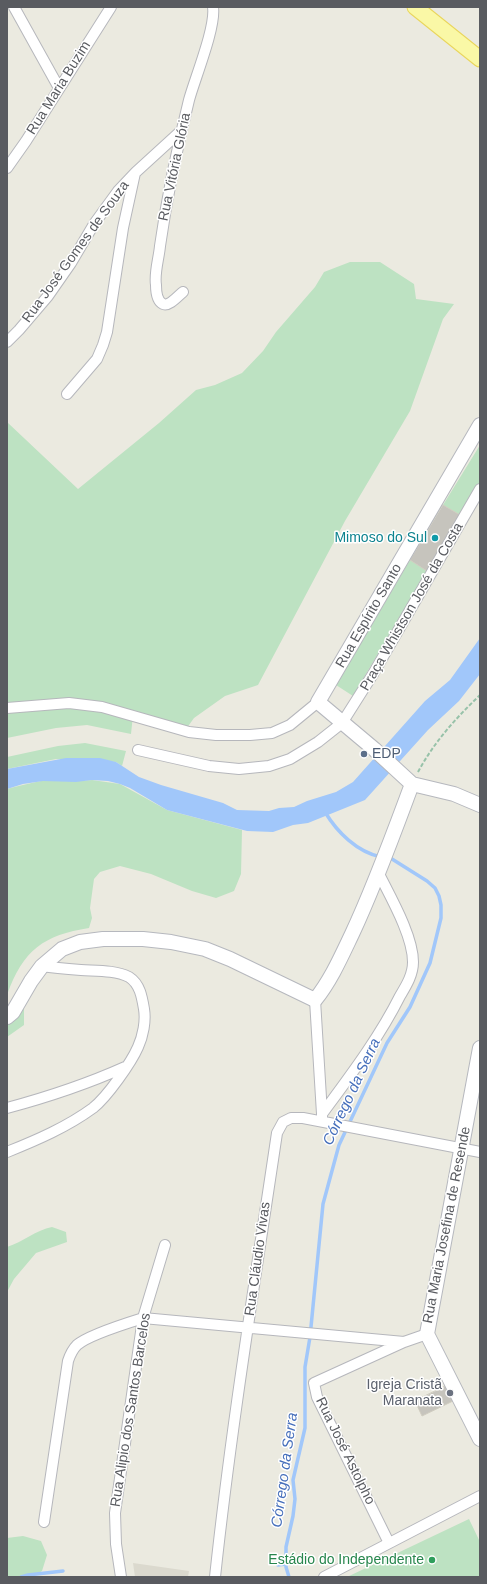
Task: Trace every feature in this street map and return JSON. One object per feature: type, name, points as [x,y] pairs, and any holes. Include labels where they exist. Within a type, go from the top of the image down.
[{"type":"main road","points":[[415,7],[480,59]]},
{"type":"main road","name":"Rua Espírito Santo","points":[[318,702],[480,425]]},
{"type":"main road","points":[[318,702],[374,749],[412,784],[454,794],[480,805]]},
{"type":"main road","points":[[7,1017],[13,1012],[31,981],[42,966],[62,949],[80,942],[103,939],[143,939],[171,942],[205,949],[230,959],[315,1000],[324,989],[334,971],[380,870],[412,784]]},
{"type":"main road","name":"Rua Maria Josefina de Resende","points":[[480,1048],[426,1334],[480,1439]]},
{"type":"street","points":[[14,7],[59,88]]},
{"type":"street","name":"Rua Maria Buzim","points":[[7,168],[111,7]]},
{"type":"street","name":"Rua Vitória Glória","points":[[183,292],[170,303],[162,304],[159,300],[155,284],[163,223],[182,130],[214,14],[212,7]]},
{"type":"street","name":"Rua José Gomes de Souza","points":[[7,342],[48,296],[94,224],[118,191],[136,172],[182,130]]},
{"type":"street","points":[[67,394],[97,359],[103,345],[107,332],[124,228],[136,172]]},
{"type":"street","name":"Praça Whistson José da Costa","points":[[138,750],[209,766],[240,768],[268,766],[290,760],[318,742],[342,723],[373,674],[480,490]]},
{"type":"street","points":[[7,708],[69,703],[102,707],[190,732],[216,735],[250,735],[272,733],[290,725],[318,702]]},
{"type":"street","points":[[322,1117],[359,1064],[390,1015],[410,976],[413,963],[406,932],[380,870]]},
{"type":"street","points":[[7,1152],[44,1137],[94,1107],[108,1092],[127,1066],[138,1047],[144,1029],[145,1013],[142,996],[137,986],[129,978],[116,973],[42,966]]},
{"type":"street","points":[[315,1000],[322,1117]]},
{"type":"street","points":[[7,1108],[40,1099],[89,1082],[127,1066]]},
{"type":"street","name":"Rua Cláudio Vivas","points":[[215,1577],[248,1327],[277,1133],[283,1122],[292,1118],[322,1117],[336,1124],[480,1152]]},
{"type":"street","name":"Rua Alipio dos Santos Barcelos","points":[[121,1577],[116,1544],[115,1513],[143,1318],[164,1245]]},
{"type":"street","points":[[44,1522],[65,1376],[68,1361],[73,1350],[78,1344],[105,1331],[143,1318],[404,1342]]},
{"type":"street","name":"Rua José Astolpho","points":[[389,1543],[317,1397],[314,1383],[404,1342],[426,1334]]},
{"type":"street","points":[[324,1577],[480,1496]]},
{"type":"path","points":[[412,784],[426,757],[442,736],[480,695]]},
{"type":"shaded area","points":[[133,1563],[189,1571],[188,1577],[135,1577]]},
{"type":"green space","points":[[350,262],[380,262],[414,284],[416,299],[454,304],[443,319],[410,411],[345,521],[258,685],[225,696],[194,718],[184,732],[133,715],[131,734],[87,725],[56,728],[7,738],[7,422],[78,489],[159,423],[196,390],[215,385],[242,373],[263,351],[276,332],[315,287],[324,272]]},
{"type":"green space","points":[[480,445],[480,482],[460,515],[443,505]]},
{"type":"green space","points":[[410,560],[427,571],[353,696],[336,685]]},
{"type":"green space","points":[[85,743],[126,751],[122,766],[116,762],[56,759],[7,769],[7,757],[58,746]]},
{"type":"green space","points":[[92,780],[120,784],[167,810],[242,830],[241,874],[234,891],[216,898],[192,891],[151,874],[120,866],[100,872],[94,879],[90,908],[92,918],[89,928],[59,935],[47,940],[37,947],[20,967],[13,979],[7,995],[7,789],[41,781]]},
{"type":"green space","points":[[24,1001],[24,1025],[7,1037],[7,1023]]},
{"type":"green space","points":[[52,1227],[66,1232],[67,1242],[36,1253],[14,1279],[7,1292],[7,1247],[40,1231]]},
{"type":"green space","name":"Estádio do Independente","points":[[469,1519],[480,1542],[480,1577],[347,1577]]},
{"type":"green space","points":[[23,1536],[41,1541],[47,1555],[42,1571],[32,1577],[7,1577],[7,1538]]},
{"type":"water","points":[[480,638],[480,674],[459,701],[428,730],[365,800],[308,823],[293,825],[273,832],[247,831],[167,810],[130,788],[108,781],[43,781],[23,784],[7,789],[7,769],[66,758],[100,758],[116,762],[139,777],[223,803],[237,810],[269,811],[279,808],[294,807],[307,801],[336,792],[353,782],[425,701],[450,680]]},
{"type":"building","name":"Mimoso do Sul","points":[[443,505],[460,515],[427,571],[410,560]]},
{"type":"building","points":[[446,1386],[453,1401],[422,1416],[415,1401]]},
{"type":"waterway","name":"Córrego da Serra","points":[[325,812],[335,827],[348,840],[364,851],[381,857]]},
{"type":"waterway","name":"Córrego da Serra","points":[[289,1577],[286,1567],[286,1547],[295,1499],[293,1480],[305,1428],[305,1367],[310,1337],[323,1204],[339,1145],[387,1043],[410,1007],[430,963],[441,918],[441,905],[435,888],[427,881],[392,859],[387,858]]},
{"type":"waterway","points":[[278,1565],[286,1564]]},
{"type":"waterway","points":[[21,1577],[63,1571]]},
{"type":"place","name":"Mimoso do Sul","points":[[435,538]]},
{"type":"place","name":"EDP","points":[[364,754]]},
{"type":"place","name":"Igreja Cristã Maranata","points":[[450,1393]]},
{"type":"place","name":"Estádio do Independente","points":[[432,1560]]}]
